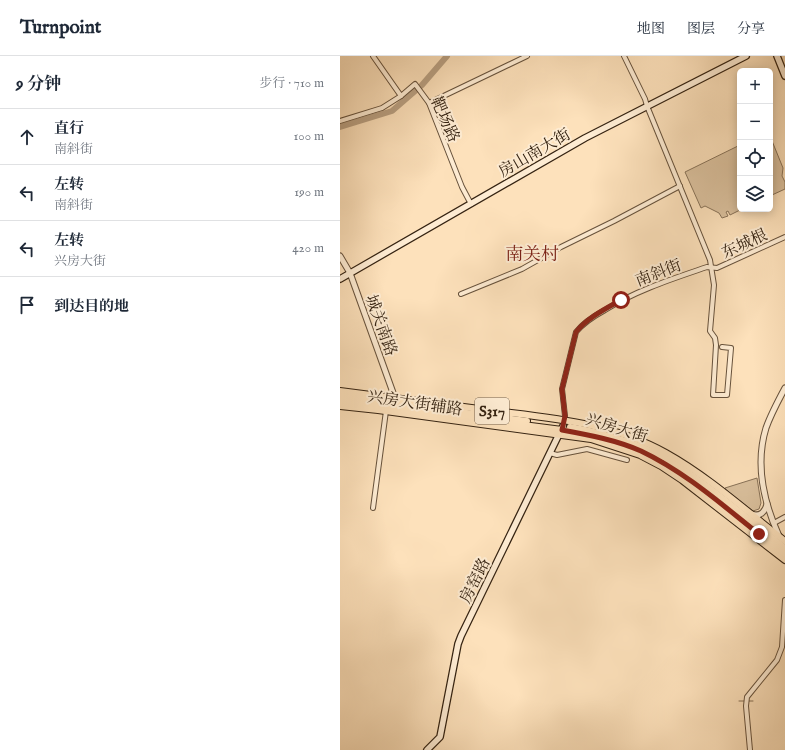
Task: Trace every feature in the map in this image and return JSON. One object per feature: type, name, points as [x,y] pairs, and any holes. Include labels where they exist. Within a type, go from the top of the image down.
[{"type":"main road","name":"房山南大街","points":[[340,279],[585,138],[746,56]]},
{"type":"main road","points":[[777,56],[785,76]]},
{"type":"main road","points":[[781,56],[785,66]]},
{"type":"main road","name":"兴房大街","points":[[340,391],[562,427],[591,435],[628,442],[666,459],[695,478],[785,548]]},
{"type":"main road","name":"兴房大街","points":[[341,401],[396,400]]},
{"type":"main road","name":"兴房大街","points":[[341,401],[507,422],[562,427],[601,428],[641,442],[665,453],[693,469],[785,541]]},
{"type":"main road","name":"兴房大街辅路","points":[[341,401],[353,407],[513,428],[562,427],[591,439],[640,455],[662,466],[705,496],[785,560]]},
{"type":"main road","points":[[507,422],[513,428]]},
{"type":"main road","name":"房窑路","points":[[427,750],[440,737],[458,644],[461,636],[562,427]]},
{"type":"main road","points":[[598,441],[608,438],[601,428]]},
{"type":"main road","name":"兴房大街","points":[[608,438],[640,451],[685,476],[785,554]]},
{"type":"main road","points":[[628,442],[641,442]]},
{"type":"main road","points":[[695,478],[715,486]]},
{"type":"main road","points":[[759,534],[763,543]]},
{"type":"main road","points":[[780,536],[785,544]]},
{"type":"street","points":[[373,56],[401,96]]},
{"type":"street","points":[[429,103],[527,56]]},
{"type":"street","points":[[624,56],[645,99],[646,106],[712,267],[714,285],[710,331],[715,338],[716,345],[713,395],[727,395],[731,348],[722,347]]},
{"type":"street","name":"靶场路","points":[[340,121],[382,108],[401,96],[415,84],[429,103],[470,204]]},
{"type":"street","points":[[461,294],[522,269],[680,186]]},
{"type":"street","name":"东城根","points":[[712,267],[717,268],[785,237]]},
{"type":"street","name":"城关南路","points":[[340,256],[350,273],[396,400]]},
{"type":"street","name":"南斜街","points":[[562,427],[565,416],[562,389],[576,332],[581,326],[621,300],[640,291],[707,267],[712,267]]},
{"type":"street","points":[[780,536],[767,503],[761,468],[763,440],[770,418],[785,388]]},
{"type":"street","points":[[373,508],[386,411]]},
{"type":"street","points":[[550,453],[557,455],[587,448],[627,460]]},
{"type":"street","points":[[749,513],[756,516],[761,514],[765,511],[767,503]]},
{"type":"street","points":[[774,523],[785,517]]},
{"type":"street","points":[[750,750],[746,706],[747,697],[777,660],[782,647],[785,600]]},
{"type":"shaded area","points":[[773,143],[783,168],[782,176],[785,182],[785,189],[773,195]]},
{"type":"shaded area","points":[[737,146],[737,212],[730,215],[728,211],[726,212],[728,216],[722,218],[719,213],[705,206],[701,208],[685,172]]},
{"type":"shaded area","points":[[757,478],[761,503],[759,509],[753,511],[725,488]]},
{"type":"waterway","points":[[340,127],[392,111],[422,85],[447,56]]},
{"type":"waterway","points":[[739,701],[744,701]]},
{"type":"district","name":"南关村","points":[[532,254]]},
{"type":"route","points":[[621,300],[590,319],[576,332],[562,389],[565,416],[562,430],[591,435],[620,443],[663,462],[685,476],[759,534]]}]
